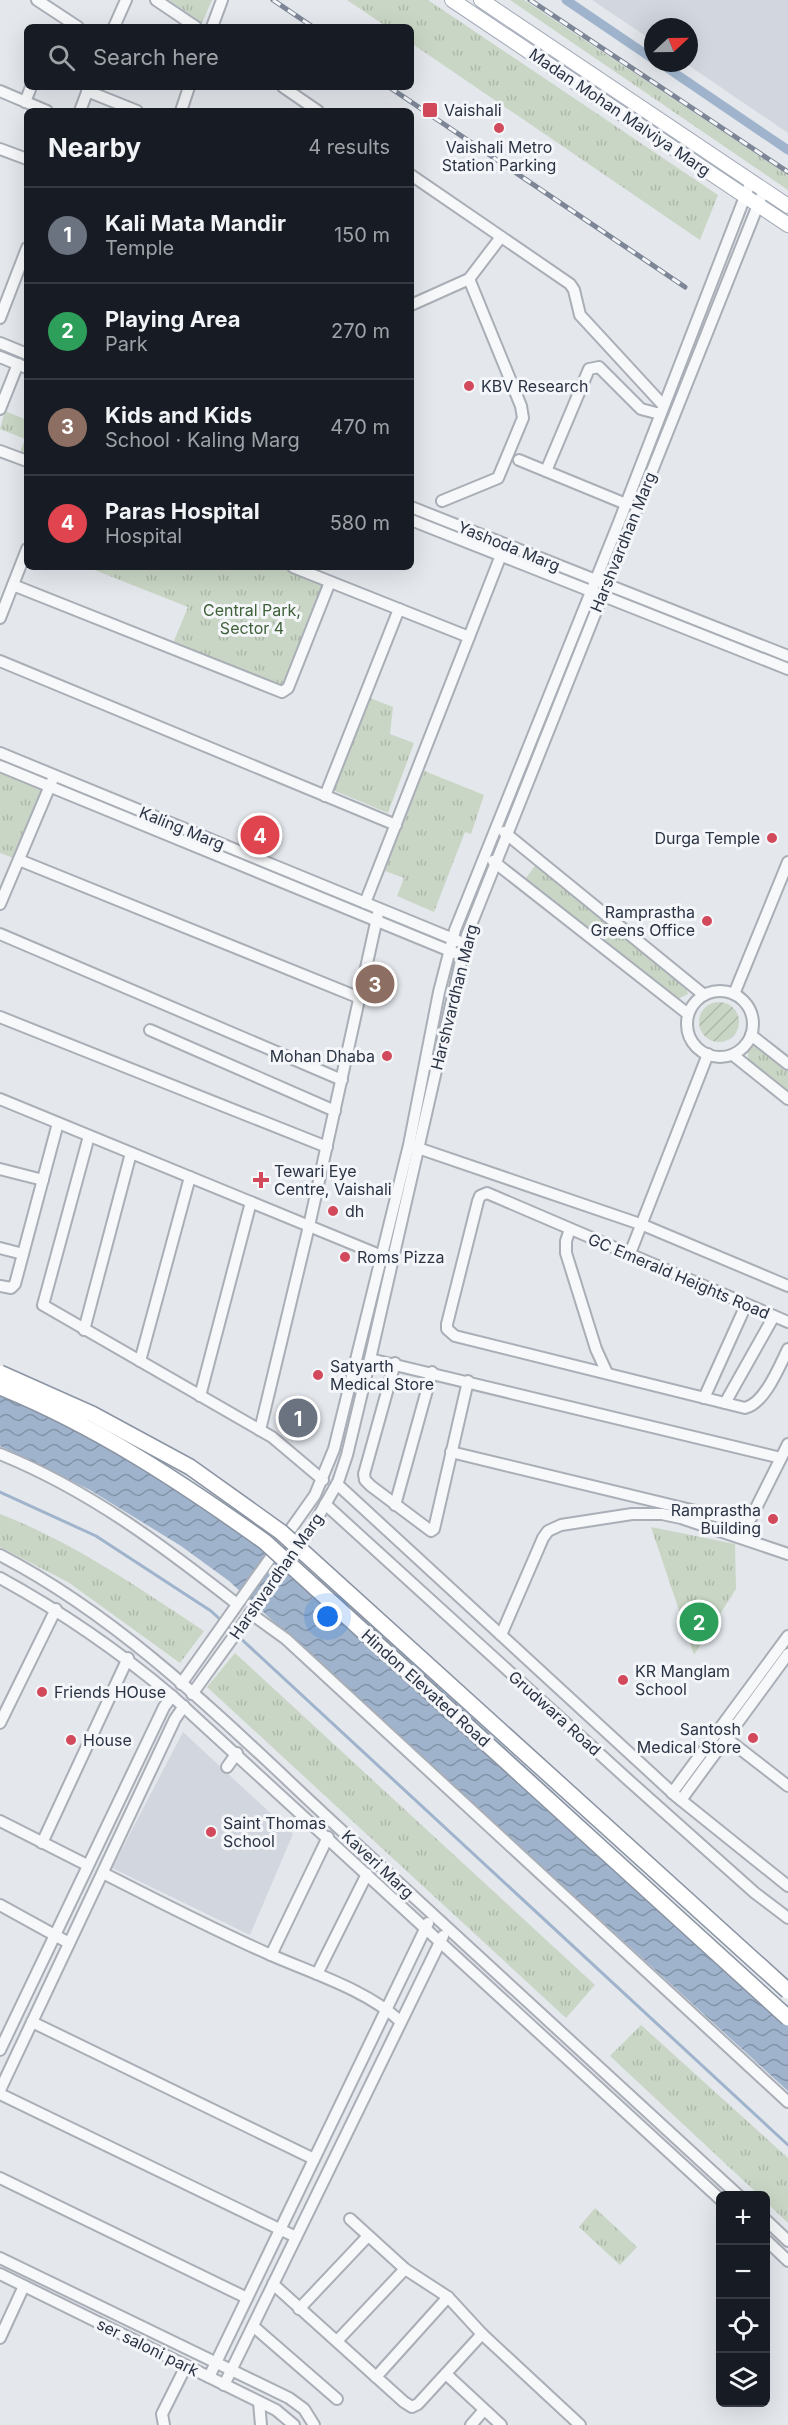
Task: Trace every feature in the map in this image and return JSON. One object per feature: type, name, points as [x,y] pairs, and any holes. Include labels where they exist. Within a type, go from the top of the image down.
[{"type":"highway","name":"Hindon Elevated Road","points":[[0,1373],[92,1414],[190,1467],[281,1532],[788,1991]]},
{"type":"highway","name":"Hindon Elevated Road","points":[[0,1387],[97,1432],[182,1484],[265,1542],[788,2018]]},
{"type":"main road","name":"Madan Mohan Malviya Marg","points":[[452,0],[788,225]]},
{"type":"main road","name":"Madan Mohan Malviya Marg","points":[[481,0],[788,206]]},
{"type":"street","points":[[37,0],[60,22]]},
{"type":"street","points":[[115,24],[126,0]]},
{"type":"street","points":[[156,0],[192,24]]},
{"type":"street","points":[[213,24],[222,0]]},
{"type":"street","points":[[25,102],[30,90]]},
{"type":"street","points":[[81,108],[88,90]]},
{"type":"street","points":[[90,90],[130,108]]},
{"type":"street","points":[[182,108],[188,90]]},
{"type":"street","points":[[287,90],[314,108]]},
{"type":"street","points":[[0,91],[40,108]]},
{"type":"street","points":[[0,149],[24,158]]},
{"type":"street","points":[[414,177],[573,286],[580,315],[662,410]]},
{"type":"street","name":"Harshvardhan Marg","points":[[192,1694],[310,1531],[337,1484],[347,1455],[370,1359],[414,1147],[439,992],[453,939],[496,826],[626,504],[751,181]]},
{"type":"street","name":"Harshvardhan Marg","points":[[181,1684],[297,1522],[322,1480],[334,1449],[382,1256],[414,1147],[464,944],[764,190]]},
{"type":"street","points":[[414,304],[469,279],[501,237]]},
{"type":"street","points":[[0,318],[24,256]]},
{"type":"street","points":[[442,501],[498,478],[523,418],[521,406],[469,279]]},
{"type":"street","points":[[0,344],[24,353]]},
{"type":"street","points":[[0,357],[22,366],[0,409]]},
{"type":"street","points":[[546,471],[589,369],[592,367],[599,367],[640,409],[662,410]]},
{"type":"street","points":[[0,451],[24,460]]},
{"type":"street","points":[[519,460],[626,504]]},
{"type":"street","name":"Yashoda Marg","points":[[414,508],[788,656]]},
{"type":"street","name":"Yashoda Marg","points":[[414,521],[788,669]]},
{"type":"street","points":[[365,903],[506,545]]},
{"type":"street","points":[[0,618],[24,557]]},
{"type":"street","points":[[300,570],[469,637]]},
{"type":"street","points":[[13,585],[282,692],[288,688],[330,582]]},
{"type":"street","points":[[325,796],[399,609]]},
{"type":"street","points":[[0,661],[396,825]]},
{"type":"street","name":"Kaling Marg","points":[[0,753],[464,944]]},
{"type":"street","name":"Kaling Marg","points":[[0,766],[462,956]]},
{"type":"street","points":[[0,904],[54,775]]},
{"type":"street","points":[[496,826],[704,995]]},
{"type":"street","points":[[485,855],[688,1014]]},
{"type":"street","points":[[19,860],[360,998]]},
{"type":"street","points":[[734,994],[788,862]]},
{"type":"street","points":[[260,1430],[309,1226],[379,909]]},
{"type":"street","points":[[0,934],[342,1080]]},
{"type":"street","points":[[716,991],[734,994],[745,1002],[751,1011],[753,1027],[751,1035],[741,1050],[733,1055],[718,1057],[708,1054],[701,1051],[691,1040],[687,1024],[688,1014],[704,995],[716,991]]},
{"type":"street","points":[[0,1017],[327,1147]]},
{"type":"street","points":[[150,1030],[335,1111]]},
{"type":"street","points":[[751,1035],[788,1064]]},
{"type":"street","points":[[629,1256],[708,1054]]},
{"type":"street","points":[[733,1055],[788,1100]]},
{"type":"street","points":[[0,1099],[382,1256]]},
{"type":"street","points":[[0,1286],[13,1286],[58,1123]]},
{"type":"street","points":[[89,1136],[43,1302],[46,1309],[260,1430],[283,1445],[322,1480]]},
{"type":"street","points":[[414,1147],[643,1225],[788,1286]]},
{"type":"street","points":[[84,1330],[131,1153]]},
{"type":"street","points":[[0,1169],[42,1180]]},
{"type":"street","points":[[140,1361],[190,1178]]},
{"type":"street","points":[[570,1229],[492,1194],[486,1193],[480,1196],[447,1329],[455,1336],[745,1408],[757,1403],[788,1349]]},
{"type":"street","points":[[200,1396],[251,1202]]},
{"type":"street","name":"GC Emerald Heights Road","points":[[607,1373],[596,1349],[566,1252],[566,1241],[570,1229],[788,1322]]},
{"type":"street","points":[[0,1248],[23,1254]]},
{"type":"street","points":[[704,1398],[746,1305]]},
{"type":"street","points":[[725,1403],[774,1316]]},
{"type":"street","points":[[370,1359],[395,1363],[781,1458]]},
{"type":"street","points":[[395,1363],[364,1474],[365,1480],[427,1530],[434,1529],[468,1381]]},
{"type":"street","points":[[395,1505],[432,1372]]},
{"type":"street","points":[[451,1452],[745,1523],[751,1518],[788,1444]]},
{"type":"street","points":[[0,1454],[28,1465],[117,1514],[175,1555],[236,1605]]},
{"type":"street","points":[[337,1484],[677,1796],[788,1886]]},
{"type":"street","name":"Grudwara Road","points":[[325,1504],[668,1816],[755,1893],[788,1918]]},
{"type":"street","points":[[501,1635],[543,1538],[554,1527],[632,1514],[662,1514],[681,1518],[788,1554]]},
{"type":"street","name":"Kaveri Marg","points":[[0,1555],[68,1595],[135,1644],[734,2191]]},
{"type":"street","name":"Kaveri Marg","points":[[0,1578],[56,1609],[128,1658],[172,1695],[716,2195]]},
{"type":"street","points":[[0,1723],[56,1609]]},
{"type":"street","points":[[251,1611],[286,1639],[788,2102]]},
{"type":"street","points":[[677,1796],[788,1636]]},
{"type":"street","points":[[677,1796],[726,1738],[788,1654]]},
{"type":"street","points":[[42,1843],[128,1658]]},
{"type":"street","points":[[0,2049],[87,1865],[172,1695]]},
{"type":"street","points":[[184,1706],[175,1719],[0,2092],[296,2237]]},
{"type":"street","points":[[726,1738],[788,1786]]},
{"type":"street","points":[[227,1767],[237,1754]]},
{"type":"street","points":[[0,1821],[87,1865]]},
{"type":"street","points":[[271,1955],[328,1837]]},
{"type":"street","points":[[102,1873],[386,2008],[400,2021]]},
{"type":"street","points":[[317,1974],[367,1874]]},
{"type":"street","points":[[1,1909],[69,1943]]},
{"type":"street","points":[[210,2377],[432,1914]]},
{"type":"street","points":[[224,2385],[447,1927]]},
{"type":"street","points":[[32,2022],[314,2159]]},
{"type":"street","points":[[347,2091],[362,2099]]},
{"type":"street","points":[[679,2160],[688,2149]]},
{"type":"street","points":[[0,2178],[247,2298]]},
{"type":"street","points":[[350,2219],[405,2269],[448,2297],[482,2334],[580,2425]]},
{"type":"street","points":[[770,2225],[788,2241]]},
{"type":"street","points":[[299,2309],[368,2236]]},
{"type":"street","points":[[770,2244],[788,2260]]},
{"type":"street","points":[[0,2258],[289,2398],[304,2409],[314,2425]]},
{"type":"street","points":[[336,2341],[405,2269]]},
{"type":"street","name":"ser saloni park","points":[[0,2274],[276,2410],[294,2425]]},
{"type":"street","points":[[273,2284],[412,2407],[482,2334]]},
{"type":"street","points":[[0,2338],[24,2286]]},
{"type":"street","points":[[376,2377],[448,2297]]},
{"type":"street","points":[[253,2326],[337,2399]]},
{"type":"street","points":[[164,2425],[162,2414],[186,2366]]},
{"type":"street","points":[[446,2374],[501,2425]]},
{"type":"street","points":[[259,2402],[261,2425]]},
{"type":"street","points":[[471,2425],[484,2410]]},
{"type":"shaded area","points":[[592,0],[788,0],[788,133],[698,72],[698,18],[644,18],[644,35]]},
{"type":"shaded area","name":"Saint Thomas School","points":[[183,1732],[293,1834],[250,1935],[112,1868]]},
{"type":"green space","points":[[169,0],[212,0],[202,23]]},
{"type":"green space","points":[[347,0],[428,0],[718,195],[700,240],[414,45],[414,24],[383,24]]},
{"type":"green space","points":[[510,0],[524,0],[788,175],[788,190]]},
{"type":"green space","points":[[5,411],[24,419],[24,439],[0,429]]},
{"type":"green space","points":[[24,442],[24,457],[19,455]]},
{"type":"green space","name":"Central Park, Sector 4","points":[[95,570],[290,570],[323,583],[282,689],[173,643],[188,607]]},
{"type":"green space","points":[[365,696],[393,707],[390,734],[414,743],[388,813],[328,788]]},
{"type":"green space","points":[[0,766],[49,786],[19,860],[0,853]]},
{"type":"green space","points":[[422,770],[484,795],[471,834],[465,832],[434,912],[397,896],[404,878],[385,871]]},
{"type":"green space","points":[[537,863],[685,985],[688,994],[678,999],[675,997],[526,878]]},
{"type":"green space","points":[[719,1002],[727,1003],[733,1008],[738,1014],[738,1030],[733,1036],[727,1041],[719,1042],[711,1041],[705,1036],[700,1030],[699,1022],[700,1014],[705,1008],[711,1003]]},
{"type":"green space","points":[[757,1044],[788,1069],[788,1091],[748,1059],[748,1050]]},
{"type":"green space","points":[[0,1514],[79,1552],[130,1582],[204,1631],[180,1663],[68,1582],[0,1547]]},
{"type":"green space","points":[[651,1527],[735,1544],[736,1589],[694,1655]]},
{"type":"green space","points":[[235,1653],[595,1985],[566,2018],[207,1687]]},
{"type":"green space","points":[[641,2025],[788,2158],[788,2223],[770,2206],[770,2191],[755,2191],[610,2056]]},
{"type":"green space","points":[[595,2208],[637,2247],[620,2265],[579,2227]]},
{"type":"water","points":[[0,1386],[79,1419],[250,1519],[378,1630],[788,2009],[788,2091],[229,1581],[181,1546],[90,1490],[0,1446]]},
{"type":"waterway","points":[[566,0],[644,53]]},
{"type":"waterway","points":[[673,72],[788,150]]},
{"type":"waterway","points":[[0,1492],[96,1536],[211,1611],[788,2145]]},
{"type":"railway","points":[[273,0],[309,24]]},
{"type":"railway","points":[[530,0],[788,172]]},
{"type":"railway","points":[[393,90],[685,287]]},
{"type":"place","name":"Vaishali","points":[[430,110]]},
{"type":"place","name":"Vaishali Metro Station Parking","points":[[499,128]]},
{"type":"place","name":"KBV Research","points":[[469,386]]},
{"type":"place","name":"Paras Hospital","points":[[260,835]]},
{"type":"place","name":"Durga Temple","points":[[772,838]]},
{"type":"place","name":"Ramprastha Greens Office","points":[[707,921]]},
{"type":"place","name":"Kids and Kids","points":[[375,984]]},
{"type":"place","name":"Mohan Dhaba","points":[[387,1056]]},
{"type":"place","name":"Tewari Eye Centre, Vaishali","points":[[261,1180]]},
{"type":"place","name":"dh","points":[[333,1211]]},
{"type":"place","name":"Roms Pizza","points":[[345,1257]]},
{"type":"place","name":"Satyarth Medical Store","points":[[318,1375]]},
{"type":"place","name":"Kali Mata Mandir","points":[[298,1418]]},
{"type":"place","name":"Ramprastha Building","points":[[773,1519]]},
{"type":"place","name":"Playing Area","points":[[699,1622]]},
{"type":"place","name":"KR Manglam School","points":[[623,1680]]},
{"type":"place","name":"Friends HOuse","points":[[42,1692]]},
{"type":"place","name":"Santosh Medical Store","points":[[753,1738]]},
{"type":"place","name":"House","points":[[71,1740]]},
{"type":"place","name":"Saint Thomas School","points":[[211,1832]]}]
